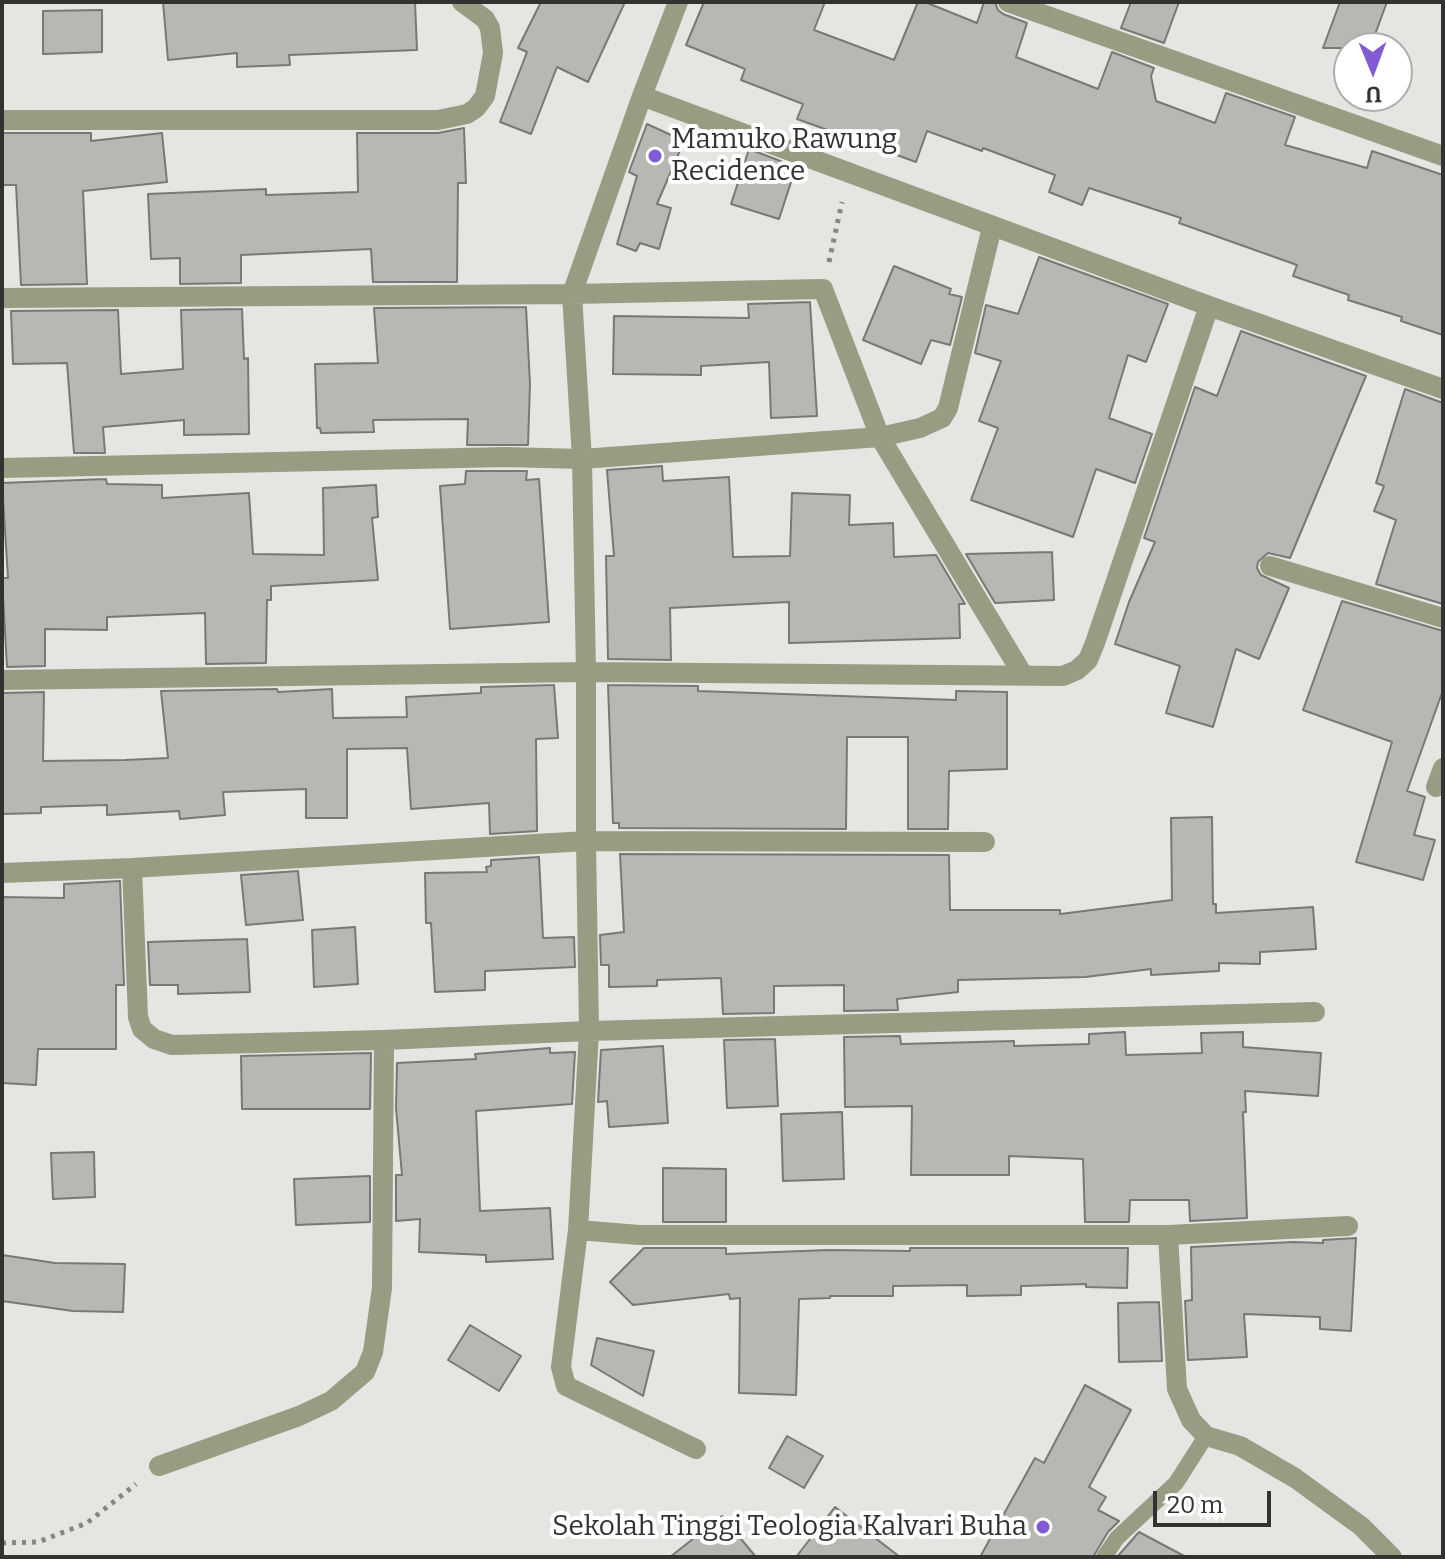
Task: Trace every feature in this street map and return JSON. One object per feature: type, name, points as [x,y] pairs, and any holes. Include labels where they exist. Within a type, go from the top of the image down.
[{"type":"street","points":[[2,120],[453,118],[476,108],[485,96],[493,53],[490,28],[485,19],[462,2]]},
{"type":"street","points":[[678,2],[572,294],[582,459],[589,1031],[578,1230],[561,1367],[566,1386],[696,1449]]},
{"type":"street","points":[[1008,2],[1443,156]]},
{"type":"street","points":[[642,96],[992,227],[1443,389]]},
{"type":"street","points":[[2,468],[506,457],[582,459],[880,437],[933,424],[942,418],[948,408],[992,227]]},
{"type":"street","points":[[2,298],[823,289],[880,437],[1023,675]]},
{"type":"street","points":[[2,680],[586,672],[1063,676],[1077,670],[1088,660],[1209,306]]},
{"type":"street","points":[[1270,566],[1443,618]]},
{"type":"street","points":[[2,873],[586,841],[985,842]]},
{"type":"street","points":[[132,868],[138,1017],[142,1029],[154,1039],[172,1045],[1315,1012]]},
{"type":"street","points":[[159,1466],[299,1416],[331,1401],[365,1372],[373,1352],[382,1288],[384,1040]]},
{"type":"street","points":[[578,1230],[639,1235],[1168,1235],[1348,1226]]},
{"type":"street","points":[[1168,1235],[1177,1389],[1191,1420],[1206,1436],[1240,1446],[1295,1478],[1361,1526],[1392,1557]]},
{"type":"lane","points":[[1104,1557],[1117,1538],[1176,1483],[1193,1461],[1206,1436]]},
{"type":"path","points":[[823,289],[849,174]]},
{"type":"path","points":[[2,1543],[38,1542],[87,1523],[159,1466]]},
{"type":"building","points":[[163,2],[415,2],[417,50],[289,55],[290,65],[237,67],[237,53],[168,60]]},
{"type":"building","points":[[541,2],[625,2],[588,82],[557,67],[531,134],[500,122],[527,52],[518,48]]},
{"type":"building","points":[[704,2],[825,2],[814,30],[894,60],[918,2],[977,23],[984,2],[995,2],[1003,14],[1027,23],[1016,57],[1098,89],[1112,52],[1154,68],[1151,76],[1156,101],[1215,123],[1226,93],[1295,117],[1285,145],[1367,168],[1372,151],[1443,175],[1443,335],[1401,321],[1402,317],[1348,300],[1349,295],[1293,276],[1297,265],[1179,223],[1181,218],[1089,188],[1082,205],[1049,192],[1055,175],[983,148],[982,151],[927,131],[916,162],[797,119],[803,104],[741,80],[745,69],[686,45]]},
{"type":"building","points":[[1131,2],[1179,2],[1164,43],[1121,28]]},
{"type":"building","points":[[1340,2],[1387,2],[1376,32],[1333,32],[1333,48],[1323,48]]},
{"type":"building","points":[[102,10],[102,52],[43,54],[43,11]]},
{"type":"building","points":[[647,124],[684,141],[657,204],[671,208],[659,249],[640,243],[636,251],[617,244],[637,176],[629,172]]},
{"type":"building","points":[[464,128],[466,183],[458,183],[457,282],[373,282],[371,249],[241,255],[241,283],[180,284],[180,258],[151,259],[148,194],[266,189],[266,195],[358,192],[357,133],[438,133]]},
{"type":"building","points":[[2,133],[91,133],[91,141],[162,133],[167,182],[83,191],[87,284],[21,285],[16,185],[2,185]]},
{"type":"building","points":[[749,149],[796,167],[779,219],[731,204]]},
{"type":"building","points":[[1039,257],[1168,304],[1146,362],[1128,355],[1109,418],[1152,434],[1135,483],[1096,469],[1073,537],[971,500],[998,428],[979,421],[1001,361],[975,353],[986,305],[1018,314]]},
{"type":"building","points":[[894,266],[951,289],[949,294],[962,297],[950,345],[931,340],[921,364],[863,340]]},
{"type":"building","points":[[810,302],[817,416],[771,418],[769,362],[701,366],[701,375],[613,374],[614,316],[749,318],[748,304]]},
{"type":"building","points":[[526,307],[530,384],[528,445],[467,445],[468,419],[373,420],[374,432],[321,433],[317,428],[315,364],[378,363],[374,308]]},
{"type":"building","points":[[242,309],[244,359],[248,358],[249,434],[184,435],[184,420],[103,427],[105,453],[74,453],[67,363],[13,364],[11,311],[118,310],[121,374],[183,369],[181,310]]},
{"type":"building","points":[[1241,331],[1366,376],[1290,558],[1268,553],[1258,562],[1261,575],[1289,588],[1259,659],[1236,649],[1213,727],[1166,713],[1180,666],[1115,644],[1155,542],[1144,538],[1195,387],[1217,396]]},
{"type":"building","points":[[1405,389],[1443,403],[1443,604],[1376,584],[1396,520],[1374,511],[1384,486],[1376,483]]},
{"type":"building","points":[[662,466],[663,481],[729,477],[733,557],[790,556],[792,493],[850,495],[849,525],[893,523],[894,557],[936,555],[965,604],[959,604],[960,638],[789,643],[789,602],[670,608],[671,660],[608,659],[606,556],[614,556],[607,470]]},
{"type":"building","points":[[466,471],[527,471],[526,480],[539,479],[549,622],[450,629],[440,486],[465,484]]},
{"type":"building","points":[[106,479],[107,484],[162,485],[162,498],[249,493],[253,554],[324,555],[323,488],[376,485],[378,517],[372,518],[378,580],[271,586],[271,600],[267,600],[266,663],[206,664],[205,613],[107,617],[107,630],[45,629],[45,666],[7,667],[2,578],[8,578],[2,483]]},
{"type":"building","points":[[1052,552],[1054,600],[995,603],[966,554]]},
{"type":"building","points":[[1342,601],[1443,631],[1443,690],[1407,791],[1425,797],[1414,835],[1435,840],[1423,880],[1356,862],[1392,742],[1303,710]]},
{"type":"building","points":[[554,685],[558,738],[536,739],[537,831],[490,834],[489,803],[411,809],[407,748],[347,749],[347,818],[306,818],[306,789],[223,792],[225,815],[180,819],[179,811],[107,815],[107,805],[41,807],[41,813],[2,814],[2,693],[44,692],[43,761],[125,760],[168,758],[161,691],[332,689],[333,718],[407,717],[406,697],[481,693],[481,687]]},
{"type":"building","points":[[608,685],[698,686],[698,691],[956,700],[956,691],[1007,692],[1007,769],[949,771],[948,829],[908,829],[908,737],[847,737],[846,829],[619,828],[619,823],[613,823]]},
{"type":"building","points":[[1212,817],[1213,904],[1216,904],[1216,913],[1313,907],[1316,949],[1260,952],[1260,964],[1219,963],[1219,971],[1151,975],[1151,969],[1085,977],[958,980],[958,992],[897,999],[898,1010],[844,1011],[844,985],[774,986],[774,1013],[723,1014],[721,978],[657,980],[657,986],[609,987],[609,965],[601,965],[600,935],[624,932],[620,854],[949,855],[950,910],[1060,910],[1060,914],[1172,900],[1171,818]]},
{"type":"building","points":[[539,857],[543,938],[574,937],[575,967],[485,971],[485,990],[435,992],[431,923],[426,923],[425,873],[487,872],[486,867],[491,866],[491,860]]},
{"type":"building","points":[[298,871],[303,920],[246,925],[241,875]]},
{"type":"building","points":[[120,881],[124,985],[116,985],[116,1049],[38,1049],[36,1085],[2,1083],[2,897],[64,898],[64,884]]},
{"type":"building","points":[[355,927],[358,984],[314,987],[312,930]]},
{"type":"building","points":[[247,939],[250,992],[178,994],[178,985],[150,985],[148,942]]},
{"type":"building","points":[[1125,1032],[1126,1055],[1202,1053],[1201,1033],[1243,1032],[1243,1047],[1321,1053],[1318,1096],[1245,1091],[1247,1218],[1190,1221],[1189,1200],[1130,1200],[1129,1222],[1085,1222],[1083,1159],[1009,1156],[1009,1175],[911,1175],[912,1106],[845,1107],[844,1037],[900,1036],[901,1044],[1014,1041],[1014,1046],[1089,1044],[1089,1034]]},
{"type":"building","points":[[775,1039],[778,1106],[727,1108],[724,1040]]},
{"type":"building","points":[[663,1046],[668,1123],[609,1127],[607,1101],[598,1102],[601,1050]]},
{"type":"building","points":[[550,1048],[550,1053],[575,1052],[572,1104],[476,1111],[480,1211],[550,1208],[553,1259],[486,1262],[486,1255],[419,1252],[420,1219],[396,1221],[396,1175],[402,1175],[396,1108],[397,1063],[476,1059],[475,1054]]},
{"type":"building","points":[[371,1053],[370,1109],[242,1109],[241,1056]]},
{"type":"building","points":[[842,1112],[844,1179],[783,1181],[781,1114]]},
{"type":"building","points":[[94,1152],[95,1197],[53,1199],[51,1153]]},
{"type":"building","points":[[663,1168],[726,1169],[726,1222],[663,1222]]},
{"type":"building","points":[[370,1176],[370,1222],[296,1225],[294,1179]]},
{"type":"building","points":[[1356,1238],[1351,1331],[1320,1329],[1320,1317],[1244,1314],[1247,1357],[1188,1360],[1185,1301],[1192,1300],[1191,1247],[1323,1243],[1323,1240]]},
{"type":"building","points":[[644,1248],[726,1248],[726,1254],[910,1251],[910,1248],[1128,1248],[1127,1288],[1086,1287],[1086,1284],[1021,1286],[1021,1295],[967,1296],[967,1285],[893,1286],[893,1296],[799,1299],[796,1395],[739,1393],[740,1298],[730,1299],[729,1294],[633,1305],[610,1282]]},
{"type":"building","points":[[2,1255],[55,1263],[125,1264],[123,1312],[73,1311],[2,1301]]},
{"type":"building","points":[[1159,1302],[1162,1361],[1119,1362],[1118,1303]]},
{"type":"building","points":[[470,1325],[521,1356],[499,1391],[448,1360]]},
{"type":"building","points":[[597,1338],[654,1351],[643,1396],[591,1365]]},
{"type":"building","points":[[1085,1385],[1131,1410],[1089,1487],[1106,1497],[1098,1510],[1119,1521],[1108,1532],[1093,1557],[980,1557],[1035,1458],[1044,1463]]},
{"type":"building","points":[[787,1436],[823,1456],[804,1488],[769,1468]]},
{"type":"building","points":[[835,1507],[900,1557],[796,1557]]},
{"type":"building","points":[[722,1516],[756,1557],[670,1557]]},
{"type":"building","points":[[1139,1532],[1186,1557],[1117,1557]]},
{"type":"place","name":"Mamuko Rawung Recidence","points":[[655,156]]},
{"type":"place","name":"Sekolah Tinggi Teologia Kalvari Buha","points":[[1043,1527]]}]
